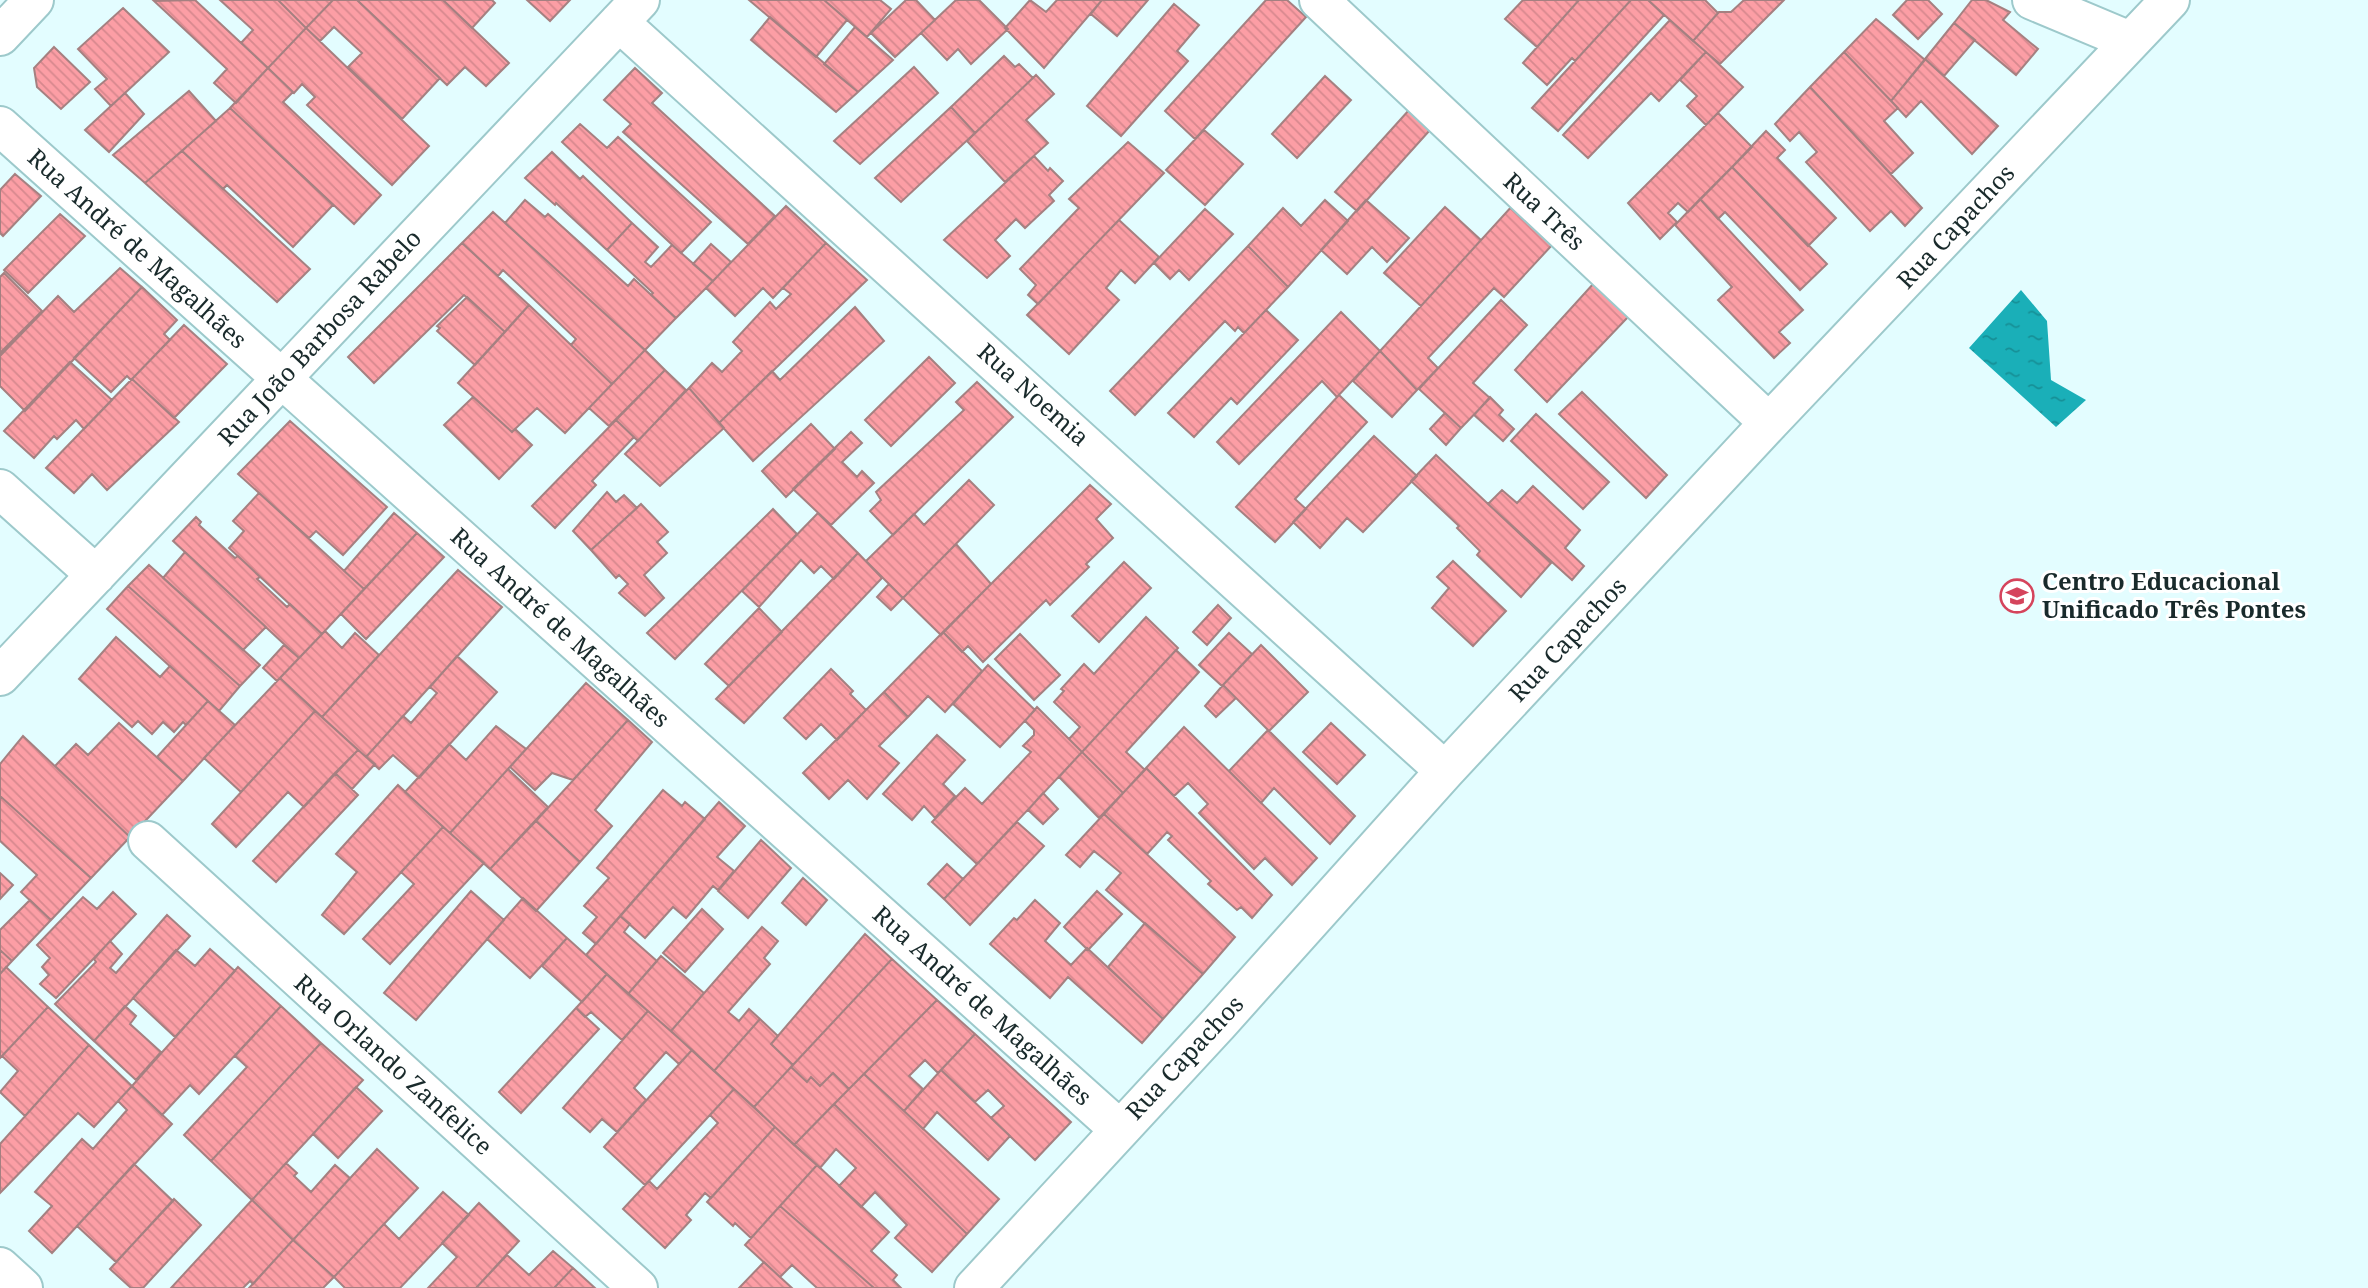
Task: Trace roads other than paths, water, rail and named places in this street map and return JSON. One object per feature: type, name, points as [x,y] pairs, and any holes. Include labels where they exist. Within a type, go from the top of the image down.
[{"type":"street","points":[[0,36],[34,0]]},
{"type":"street","name":"Rua Três","points":[[1320,0],[1769,423]]},
{"type":"street","points":[[2032,0],[2130,41]]},
{"type":"street","name":"Rua Capachos","points":[[974,1288],[1219,1023],[1445,771],[1769,423],[2170,0]]},
{"type":"street","name":"Rua João Barbosa Rabelo","points":[[0,676],[629,11]]},
{"type":"street","name":"Rua Noemia","points":[[629,11],[1445,771]]},
{"type":"street","name":"Rua André de Magalhães","points":[[0,126],[1119,1129]]},
{"type":"street","points":[[0,489],[96,575]]},
{"type":"street","name":"Rua Orlando Zanfelice","points":[[148,841],[638,1288]]},
{"type":"street","points":[[0,1267],[23,1288]]},
{"type":"water","points":[[2021,290],[2047,321],[2051,380],[2086,400],[2056,427],[1969,348]]},
{"type":"place","name":"Centro Educacional Unificado Três Pontes","points":[[2017,596]]}]
